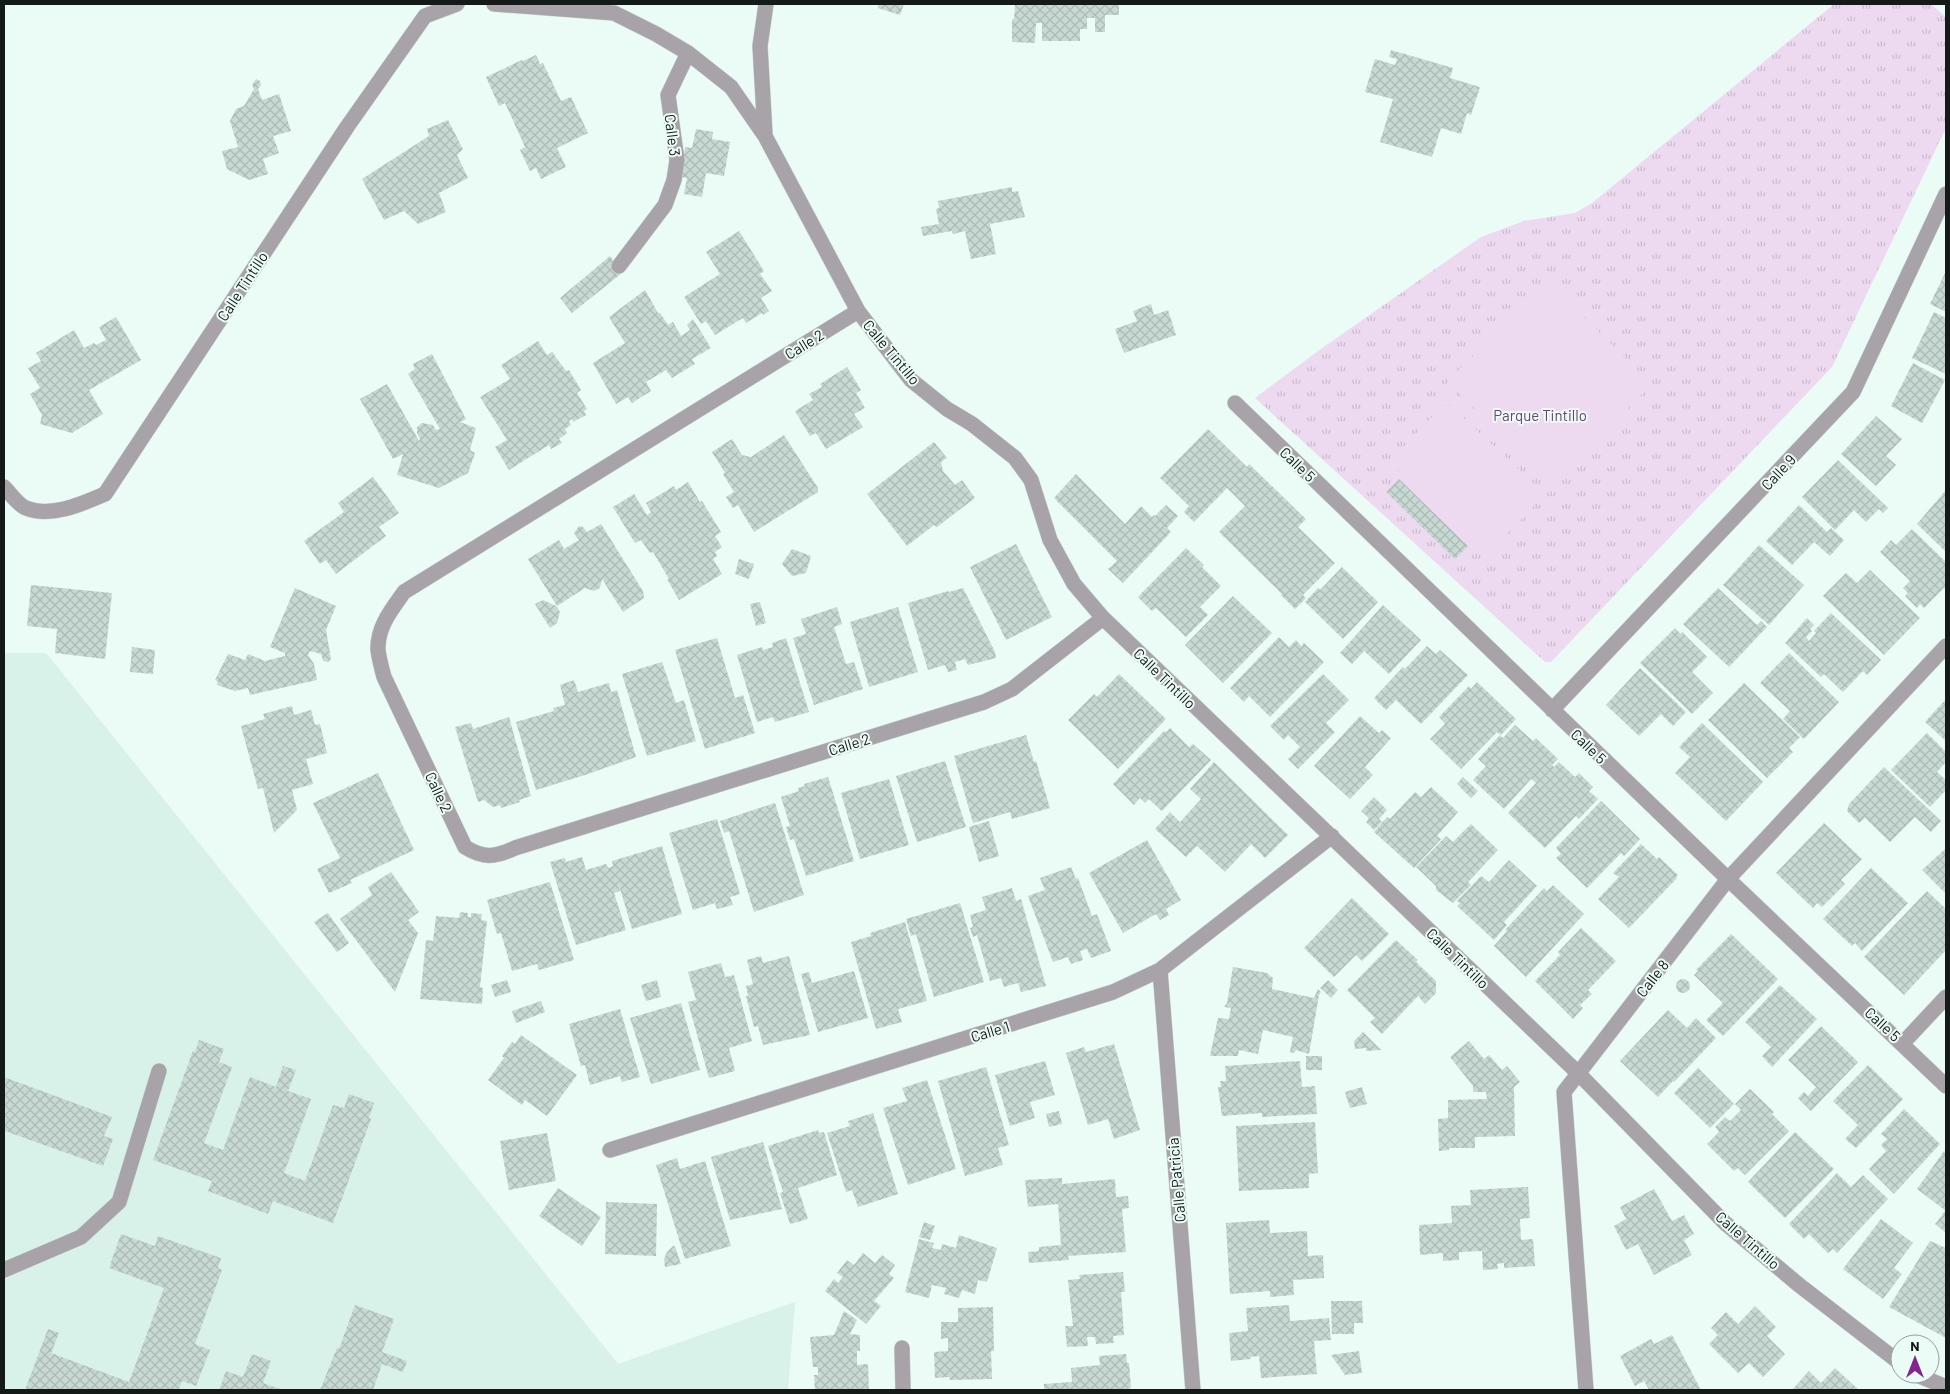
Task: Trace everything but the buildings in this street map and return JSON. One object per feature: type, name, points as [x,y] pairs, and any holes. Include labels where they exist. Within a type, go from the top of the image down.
[{"type":"street","name":"Calle Tintillo","points":[[4,487],[25,508],[48,512],[80,505],[105,494],[347,127],[424,16],[458,4]]},
{"type":"street","name":"Calle Tintillo","points":[[494,4],[614,13],[688,53],[731,87],[765,136],[858,311],[912,380],[947,409],[972,424],[1015,458],[1031,480],[1050,540],[1074,584],[1103,618],[1578,1073],[1725,1223],[1799,1285],[1890,1355]]},
{"type":"street","points":[[765,136],[760,46],[766,4]]},
{"type":"street","name":"Calle 3","points":[[619,266],[665,205],[674,180],[677,160],[668,95],[688,53]]},
{"type":"street","name":"Calle 9","points":[[1552,710],[1853,392],[1946,194]]},
{"type":"street","name":"Calle 2","points":[[858,311],[404,592],[389,613],[381,631],[378,649],[384,678],[465,847],[477,854],[488,856],[502,854],[525,845],[984,702],[1012,690],[1103,618]]},
{"type":"street","name":"Calle 5","points":[[1235,403],[1552,710],[1946,1086]]},
{"type":"street","name":"Calle 8","points":[[1586,1390],[1564,1092],[1728,879],[1946,646]]},
{"type":"street","name":"Calle 1","points":[[610,1150],[1113,992],[1160,970],[1332,836]]},
{"type":"street","name":"Calle Patricia","points":[[1160,970],[1193,1390]]},
{"type":"street","points":[[1902,1043],[1946,997]]},
{"type":"street","points":[[4,1270],[81,1237],[118,1202],[159,1071]]},
{"type":"street","points":[[902,1348],[903,1390]]},
{"type":"shaded area","points":[[4,653],[46,653],[618,1364],[795,1302],[788,1390],[4,1390]]},
{"type":"green space","name":"Parque Tintillo","points":[[1834,4],[1931,4],[1946,17],[1946,128],[1832,367],[1551,662],[1545,662],[1255,398],[1318,351],[1481,237],[1524,221],[1575,213],[1592,203]]},
{"type":"green space","points":[[1547,281],[1652,384],[1553,484],[1447,382]]},
{"type":"green space","points":[[1446,402],[1545,494],[1488,554],[1389,462]]}]
